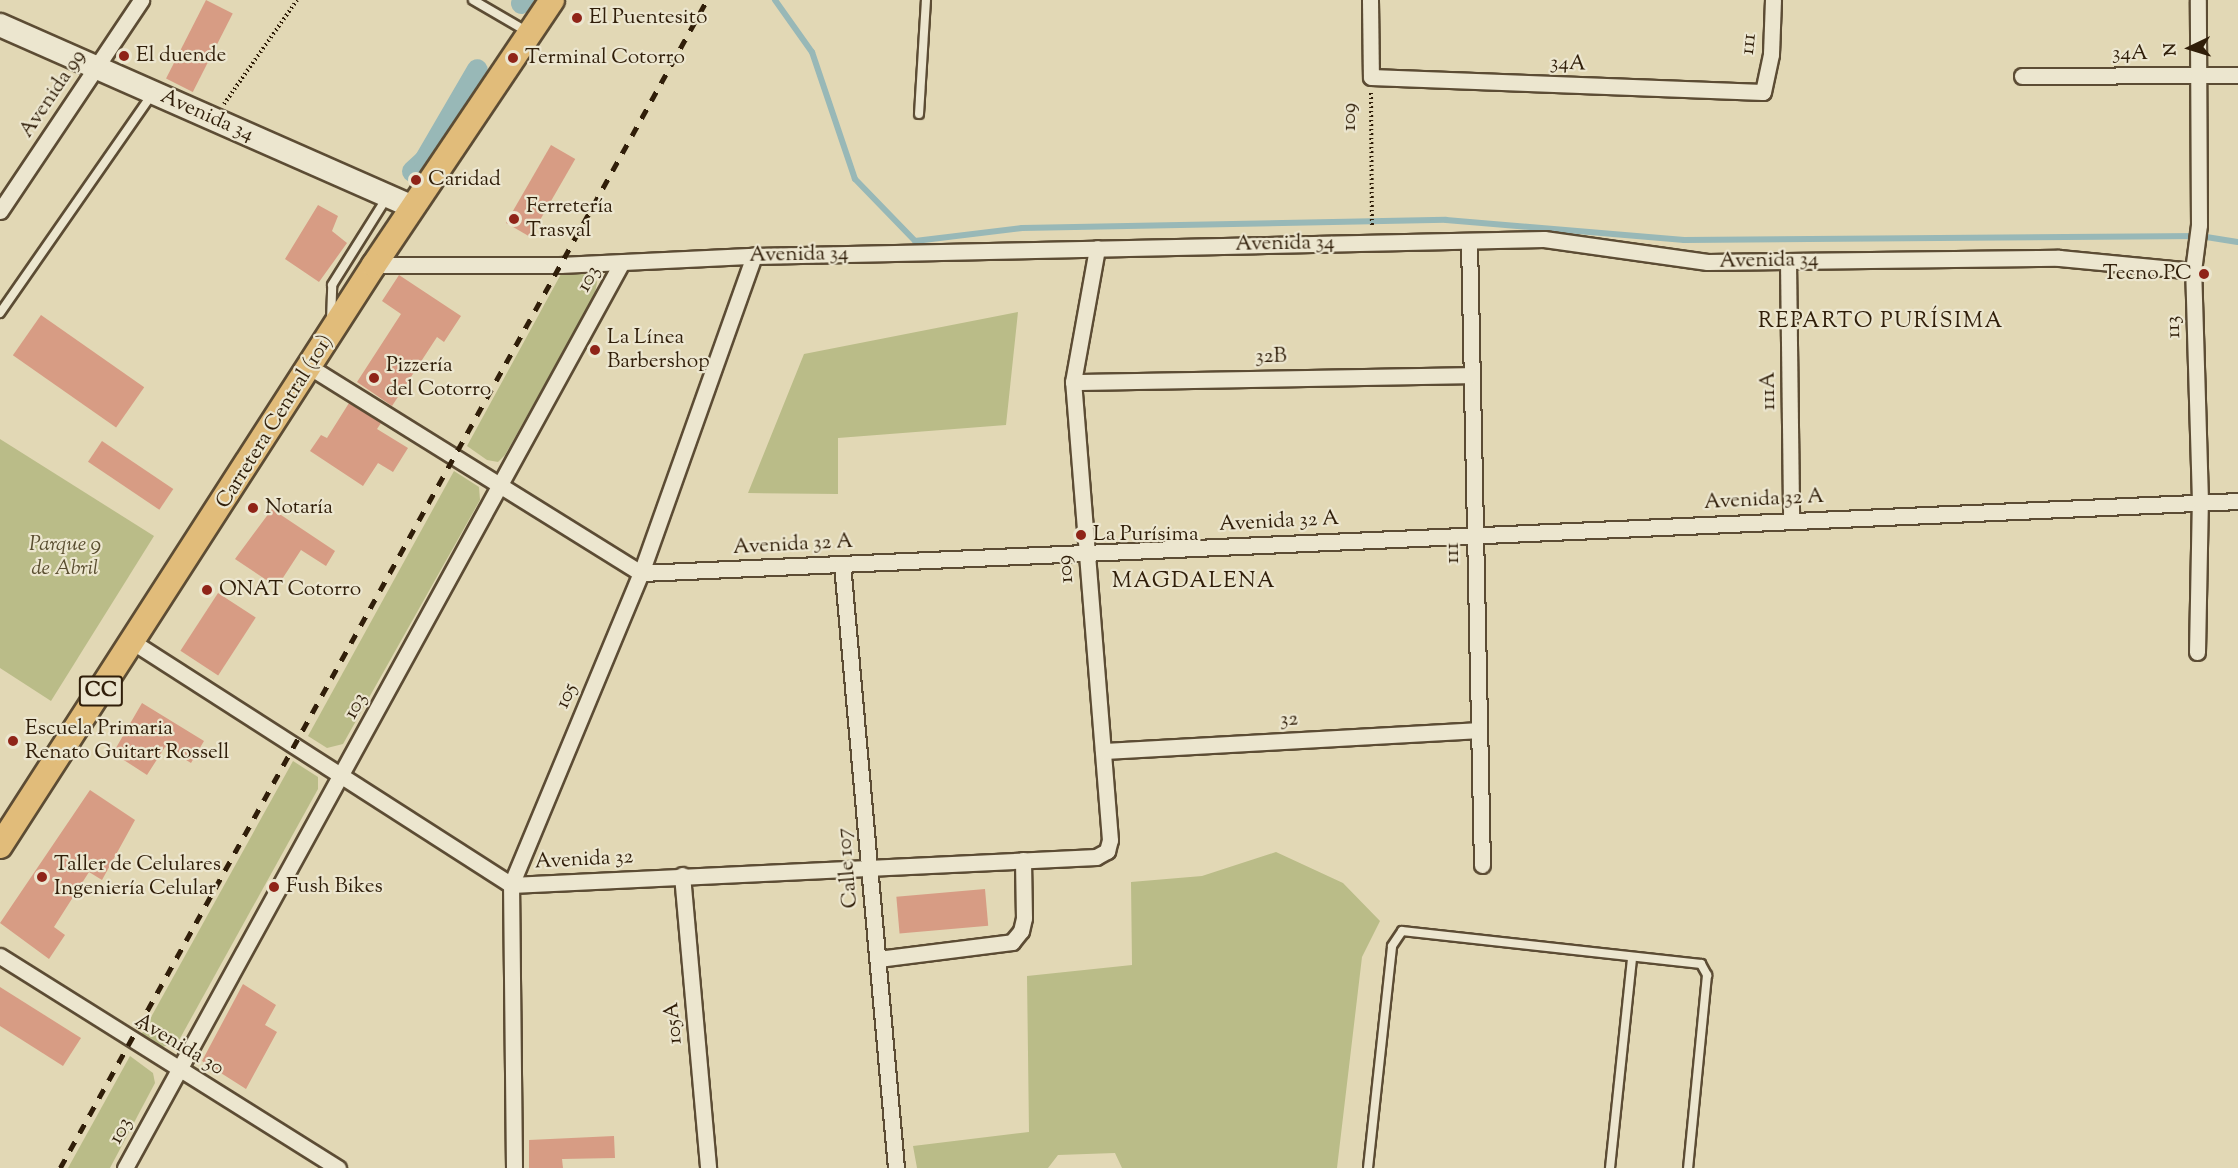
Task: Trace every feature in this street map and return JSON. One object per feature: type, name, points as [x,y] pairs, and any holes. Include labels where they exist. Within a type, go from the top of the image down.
[{"type":"main road","name":"Carretera Central (101)","points":[[0,846],[374,265],[552,0]]},
{"type":"street","name":"Avenida 99","points":[[0,211],[141,0]]},
{"type":"street","name":"109","points":[[1370,0],[1371,77]]},
{"type":"street","name":"111","points":[[1763,92],[1771,54],[1773,0]]},
{"type":"street","name":"113","points":[[2198,0],[2199,225],[2198,249],[2193,271],[2200,501],[2198,652]]},
{"type":"street","name":"Avenida 34","points":[[0,25],[413,207]]},
{"type":"street","name":"34A","points":[[2022,76],[2238,75]]},
{"type":"street","name":"34A","points":[[1371,77],[1763,92]]},
{"type":"street","name":"Avenida 34","points":[[374,265],[622,262],[754,256],[1544,239],[1707,262],[2059,258],[2193,271]]},
{"type":"street","name":"111","points":[[1469,241],[1477,730],[1482,865]]},
{"type":"street","name":"109","points":[[1097,248],[1073,382],[1103,751],[1107,851]]},
{"type":"street","name":"105","points":[[514,1168],[511,885],[641,573],[754,256]]},
{"type":"street","name":"111A","points":[[1788,261],[1791,520]]},
{"type":"street","name":"103","points":[[125,1168],[622,262]]},
{"type":"street","points":[[310,367],[641,573]]},
{"type":"street","name":"32B","points":[[1073,382],[1470,375]]},
{"type":"street","name":"Avenida 32 A","points":[[641,573],[2238,501]]},
{"type":"street","name":"Calle 107","points":[[842,564],[896,1168]]},
{"type":"street","name":"Avenida 32","points":[[133,642],[511,885],[682,875],[1096,857],[1107,851]]},
{"type":"street","name":"32","points":[[1103,751],[1477,730]]},
{"type":"street","points":[[878,959],[1012,942],[1021,931],[1024,918],[1023,860]]},
{"type":"street","name":"105A","points":[[682,875],[708,1168]]},
{"type":"street","name":"Avenida 30","points":[[0,956],[338,1168]]},
{"type":"lane","points":[[473,0],[530,32]]},
{"type":"lane","points":[[919,114],[926,0]]},
{"type":"lane","points":[[0,313],[153,92]]},
{"type":"lane","points":[[333,331],[332,285],[389,195]]},
{"type":"lane","points":[[1368,1168],[1392,946],[1402,931],[1701,964],[1707,975],[1688,1168]]},
{"type":"lane","points":[[1610,1168],[1632,957]]},
{"type":"path","points":[[214,119],[297,0]]},
{"type":"path","name":"109","points":[[1371,77],[1372,234]]},
{"type":"green space","points":[[591,273],[597,282],[595,294],[505,455],[498,462],[487,460],[467,446],[561,274]]},
{"type":"green space","points":[[1018,312],[1006,425],[838,438],[838,494],[748,493],[804,354]]},
{"type":"green space","name":"Parque 9 de Abril","points":[[0,439],[154,536],[51,701],[0,668]]},
{"type":"green space","points":[[454,471],[479,487],[480,500],[343,744],[327,748],[308,736]]},
{"type":"green space","points":[[293,761],[318,777],[318,789],[178,1042],[159,1048],[140,1037]]},
{"type":"green space","points":[[1276,852],[1343,883],[1380,921],[1362,957],[1337,1168],[1122,1168],[1115,1153],[1058,1155],[1048,1168],[917,1168],[913,1146],[1029,1132],[1027,976],[1132,965],[1131,882],[1202,876]]},
{"type":"green space","points":[[130,1056],[153,1073],[155,1083],[110,1168],[68,1168]]},
{"type":"building","points":[[206,0],[233,14],[193,92],[166,78]]},
{"type":"building","points":[[551,145],[575,159],[530,237],[506,223]]},
{"type":"building","points":[[318,205],[338,216],[332,231],[347,243],[319,282],[285,259]]},
{"type":"building","points":[[399,275],[461,316],[444,342],[437,337],[392,406],[357,382],[401,314],[382,301]]},
{"type":"building","points":[[41,315],[144,387],[116,427],[13,355]]},
{"type":"building","points":[[349,403],[381,423],[377,429],[408,448],[393,472],[378,463],[363,486],[310,451],[321,435],[327,438]]},
{"type":"building","points":[[102,441],[173,489],[159,510],[88,462]]},
{"type":"building","points":[[272,509],[335,551],[326,566],[301,550],[277,587],[235,559]]},
{"type":"building","points":[[218,593],[256,618],[218,675],[180,651]]},
{"type":"building","points":[[142,703],[204,741],[191,763],[165,747],[147,775],[113,753]]},
{"type":"building","points":[[90,790],[135,820],[102,880],[89,872],[54,927],[65,935],[49,959],[0,923]]},
{"type":"building","points":[[985,889],[988,926],[900,934],[896,897]]},
{"type":"building","points":[[243,984],[276,1005],[265,1025],[277,1032],[246,1089],[202,1061]]},
{"type":"building","points":[[0,987],[81,1038],[63,1066],[0,1026]]},
{"type":"building","points":[[614,1136],[615,1158],[562,1159],[563,1168],[529,1168],[529,1140]]},
{"type":"waterway","points":[[775,0],[812,52],[855,179],[915,241],[1022,228],[1446,220],[1684,240],[2200,236],[2238,242]]},
{"type":"waterway","points":[[412,171],[424,160],[477,69]]},
{"type":"railway","points":[[60,1168],[707,0]]},
{"type":"place","name":"El Puentesito","points":[[577,18]]},
{"type":"place","name":"El duende","points":[[124,56]]},
{"type":"place","name":"Terminal Cotorro","points":[[513,58]]},
{"type":"place","name":"Caridad","points":[[416,180]]},
{"type":"place","name":"Ferretería Trasval","points":[[514,219]]},
{"type":"place","name":"Tecno PC","points":[[2204,274]]},
{"type":"place","name":"La Línea Barbershop","points":[[595,350]]},
{"type":"place","name":"Pizzería del Cotorro","points":[[374,378]]},
{"type":"place","name":"Notaría","points":[[253,508]]},
{"type":"place","name":"La Purísima","points":[[1081,535]]},
{"type":"place","name":"ONAT Cotorro","points":[[207,590]]},
{"type":"place","name":"Escuela Primaria Renato Guitart Rossell","points":[[13,741]]},
{"type":"place","name":"Taller de Celulares Ingeniería Celular","points":[[42,877]]},
{"type":"place","name":"Fush Bikes","points":[[274,887]]},
{"type":"district","name":"REPARTO PURÍSIMA","points":[[1881,323]]},
{"type":"district","name":"MAGDALENA","points":[[1194,583]]}]
